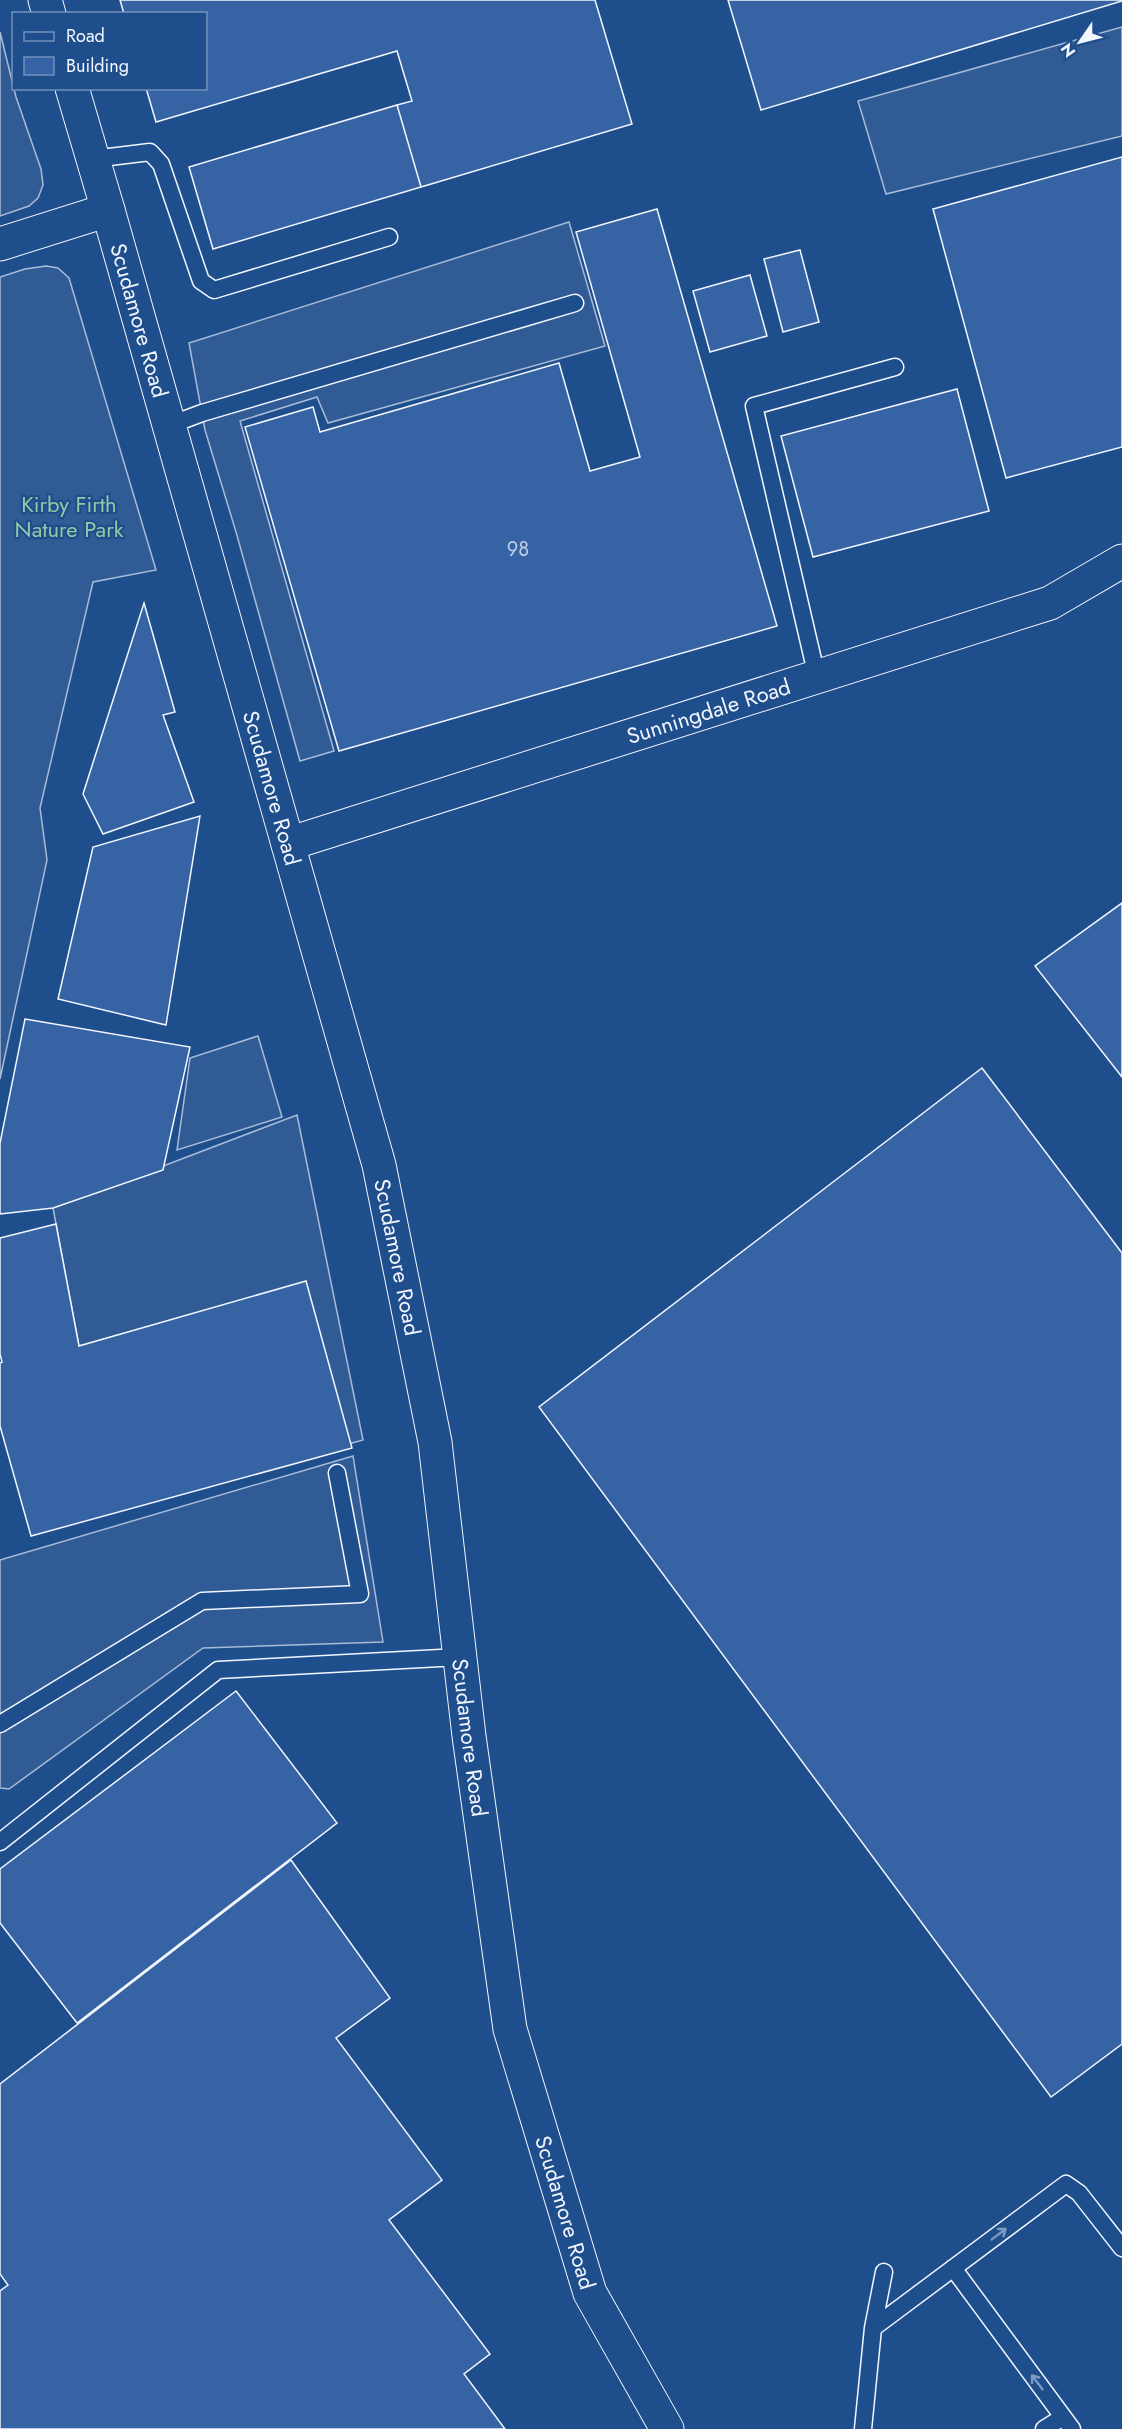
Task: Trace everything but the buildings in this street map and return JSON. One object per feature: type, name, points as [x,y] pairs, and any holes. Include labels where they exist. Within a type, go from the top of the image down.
[{"type":"street","name":"Scudamore Road","points":[[73,90],[170,425],[379,1165],[435,1442],[459,1657],[510,2029],[591,2293],[667,2429]]},
{"type":"street","points":[[0,244],[108,210]]},
{"type":"street","name":"Sunningdale Road","points":[[288,844],[1050,603],[1122,561]]},
{"type":"lane","points":[[93,159],[150,152],[161,164],[201,281],[214,290],[389,237]]},
{"type":"lane","points":[[170,425],[202,413],[575,303]]},
{"type":"lane","points":[[817,677],[754,406],[895,367]]},
{"type":"lane","points":[[0,1724],[202,1601],[360,1594],[337,1473]]},
{"type":"lane","points":[[0,1842],[218,1670],[459,1657]]},
{"type":"lane","points":[[873,2328],[1066,2184],[1079,2193],[1122,2248]]},
{"type":"lane","points":[[952,2268],[1068,2423],[1044,2429]]},
{"type":"lane","points":[[864,2429],[873,2328],[884,2272]]},
{"type":"shaded area","points":[[1122,27],[1122,136],[886,194],[858,101]]},
{"type":"shaded area","points":[[0,32],[12,81],[12,90],[14,90],[41,169],[43,185],[38,198],[29,206],[0,216]]},
{"type":"shaded area","points":[[569,222],[605,346],[328,423],[317,397],[240,421],[334,751],[300,761],[205,430],[189,343]]},
{"type":"shaded area","name":"Kirby Firth Nature Park","points":[[46,266],[58,268],[69,278],[156,570],[93,582],[40,808],[47,860],[0,1079],[0,277],[25,269]]},
{"type":"shaded area","points":[[258,1036],[282,1117],[177,1150],[190,1058]]},
{"type":"shaded area","points":[[297,1115],[363,1440],[334,1448],[306,1282],[79,1346],[53,1208]]},
{"type":"shaded area","points":[[353,1456],[383,1642],[203,1648],[9,1789],[0,1788],[0,1560]]}]
